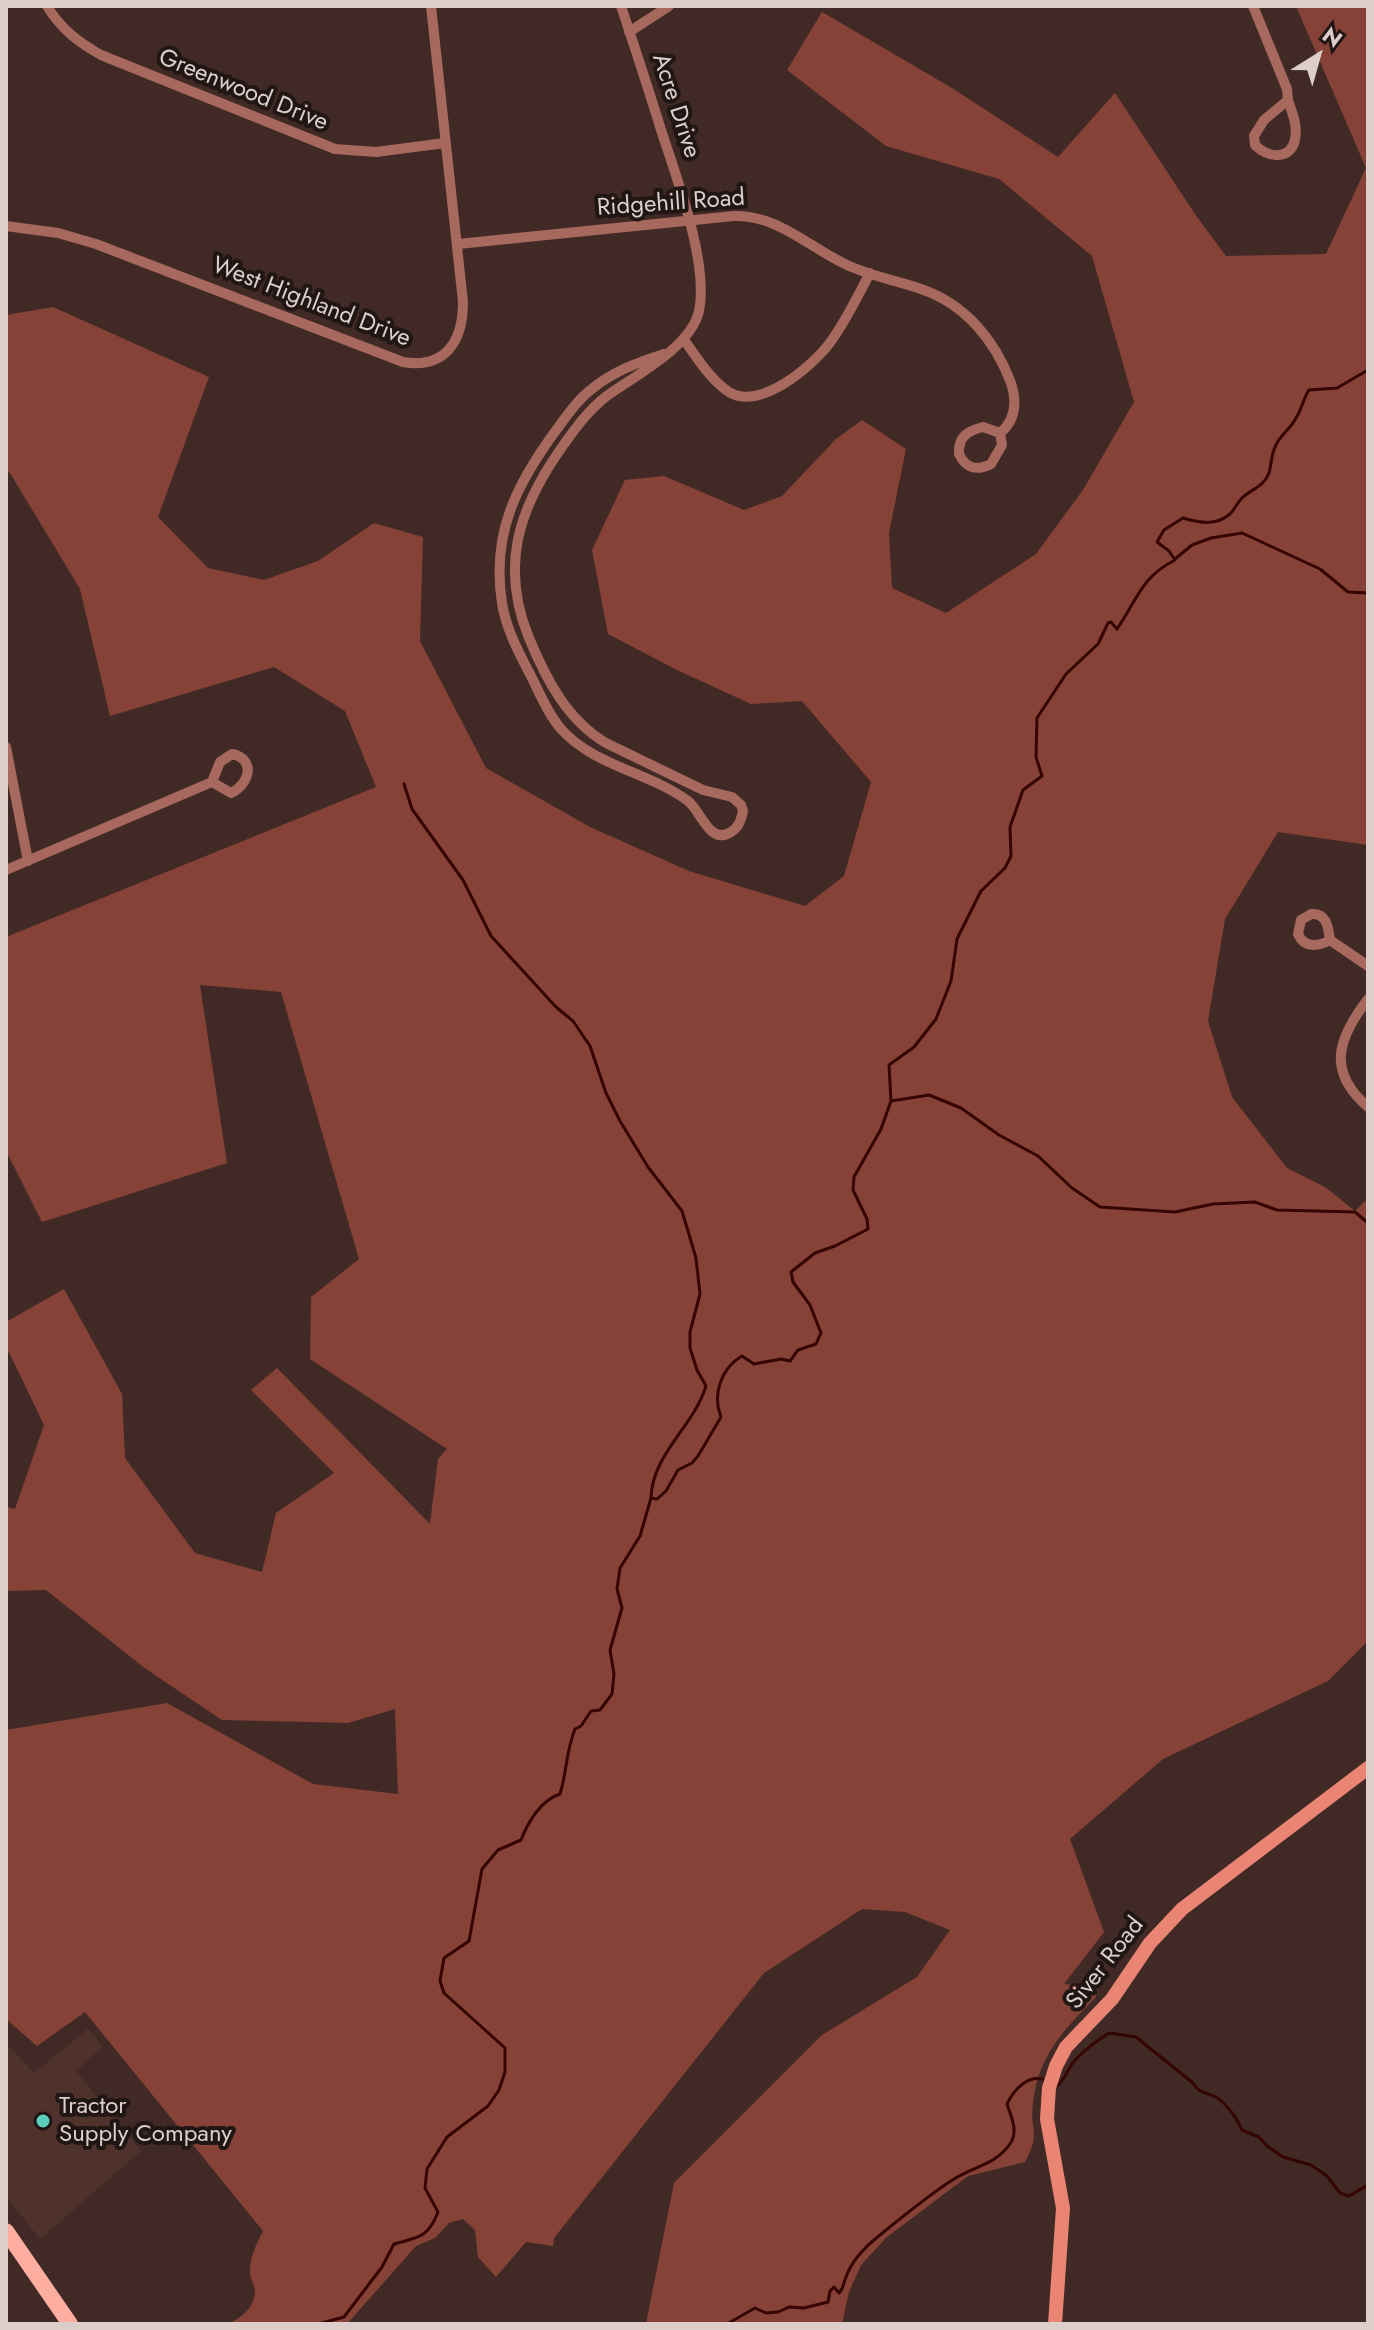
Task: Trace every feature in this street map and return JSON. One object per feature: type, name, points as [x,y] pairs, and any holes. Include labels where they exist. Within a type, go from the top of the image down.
[{"type":"main road","points":[[6,2231],[70,2324]]},
{"type":"street","name":"Greenwood Drive","points":[[47,6],[75,40],[101,55],[335,149],[376,152],[445,143]]},
{"type":"street","name":"West Highland Drive","points":[[6,226],[58,233],[96,244],[356,345],[415,364],[435,360],[446,353],[461,330],[463,302],[431,6]]},
{"type":"street","name":"Acre Drive","points":[[621,6],[697,256],[700,296],[696,319],[684,340]]},
{"type":"street","points":[[629,32],[669,6]]},
{"type":"street","points":[[1253,6],[1287,89],[1296,126],[1290,151],[1269,156],[1255,145],[1254,136],[1264,120],[1288,100]]},
{"type":"street","name":"Ridgehill Road","points":[[458,244],[688,219],[763,218],[846,265],[934,294],[979,327],[1000,357],[1014,393],[1014,413],[1008,426],[1000,433]]},
{"type":"street","points":[[664,354],[633,364],[600,382],[573,408],[520,484],[510,504],[502,539],[502,603],[514,642],[549,711],[564,732],[578,744],[610,762],[689,802],[714,834],[726,835],[741,820],[741,805],[732,797],[703,790],[615,747],[592,735],[571,715],[542,667],[518,604],[516,543],[520,524],[538,484],[584,417],[608,395],[640,376],[664,354],[684,340],[713,378],[730,393],[742,397],[756,396],[789,380],[818,356],[838,330],[870,273]]},
{"type":"street","points":[[573,408],[584,417]]},
{"type":"street","name":"Ridgehill Road","points":[[983,427],[1000,433],[1002,445],[991,464],[972,468],[961,460],[958,449],[964,434],[983,427]]},
{"type":"street","points":[[502,539],[516,543]]},
{"type":"street","points":[[529,671],[542,667]]},
{"type":"street","points":[[6,747],[28,861]]},
{"type":"street","points":[[610,762],[615,747]]},
{"type":"street","points":[[6,870],[212,782]]},
{"type":"street","points":[[1330,940],[1368,966]]},
{"type":"street","points":[[1368,999],[1347,1031],[1340,1059],[1347,1086],[1368,1107]]},
{"type":"street","name":"Siver Road","points":[[1055,2324],[1063,2208],[1047,2119],[1049,2088],[1066,2047],[1112,1999],[1150,1943],[1182,1909],[1368,1768]]},
{"type":"shaded area","points":[[1296,6],[1368,6],[1368,845],[1278,832],[1225,919],[1208,1021],[1232,1097],[1287,1168],[1325,1187],[1355,1211],[1368,1198],[1368,1641],[1328,1681],[1163,1759],[1070,1839],[1104,1932],[1064,1984],[1095,1987],[1096,1997],[1064,2032],[1041,2070],[1033,2102],[1034,2137],[1030,2152],[1025,2162],[968,2176],[887,2237],[861,2265],[849,2292],[842,2324],[646,2324],[674,2183],[822,2035],[917,1977],[950,1930],[905,1912],[862,1909],[764,1973],[554,2238],[553,2246],[526,2242],[496,2277],[478,2257],[475,2230],[463,2219],[449,2223],[435,2238],[416,2246],[347,2324],[228,2324],[242,2315],[252,2303],[255,2292],[250,2275],[251,2261],[263,2231],[85,2012],[37,2046],[6,2019],[6,1730],[167,1703],[313,1784],[398,1794],[395,1709],[348,1723],[222,1720],[146,1669],[46,1590],[6,1591],[6,1507],[15,1509],[44,1425],[6,1346],[6,1322],[64,1289],[122,1394],[125,1458],[195,1553],[262,1572],[276,1513],[334,1473],[251,1390],[277,1368],[430,1524],[438,1459],[447,1449],[310,1359],[311,1297],[359,1259],[281,992],[200,985],[227,1163],[42,1222],[6,1151],[6,937],[376,787],[345,711],[274,667],[110,716],[80,589],[6,471],[6,315],[53,307],[209,377],[158,517],[208,568],[264,580],[318,561],[374,523],[423,537],[420,641],[486,768],[590,827],[689,871],[805,906],[844,876],[871,782],[802,701],[751,704],[608,634],[592,550],[625,480],[664,476],[744,510],[782,496],[836,439],[862,420],[906,449],[889,533],[892,588],[946,613],[1036,554],[1083,490],[1134,402],[1092,256],[999,179],[886,146],[787,70],[822,12],[952,88],[1058,157],[1115,93],[1226,256],[1326,254],[1366,168]]},
{"type":"shaded area","points":[[88,2029],[103,2046],[76,2071],[141,2151],[40,2239],[6,2196],[6,2044],[34,2073]]},
{"type":"waterway","points":[[318,2324],[344,2317],[382,2267],[394,2244],[416,2238],[430,2227],[438,2212],[425,2188],[427,2169],[447,2137],[488,2106],[499,2090],[505,2072],[505,2048],[444,1993],[440,1981],[444,1958],[469,1941],[482,1869],[498,1850],[521,1840],[536,1812],[560,1794],[575,1729],[581,1726],[591,1711],[600,1710],[612,1694],[614,1674],[610,1650],[622,1608],[617,1589],[620,1568],[640,1536],[651,1498],[657,1499],[666,1491],[678,1470],[692,1463],[721,1417],[718,1391],[724,1375],[742,1356],[754,1364],[781,1359],[790,1361],[798,1350],[816,1344],[821,1333],[810,1305],[793,1282],[791,1272],[815,1253],[868,1229],[867,1219],[853,1190],[854,1177],[881,1129],[891,1101],[889,1065],[914,1047],[936,1019],[951,981],[957,939],[981,891],[1005,868],[1011,856],[1010,827],[1023,790],[1042,776],[1036,757],[1037,718],[1066,674],[1098,644],[1108,623],[1111,622],[1117,629],[1147,582],[1175,560],[1157,542],[1164,530],[1183,518],[1208,522],[1230,514],[1242,498],[1267,478],[1275,447],[1294,422],[1309,390],[1337,388],[1368,370]]},
{"type":"waterway","points":[[1175,559],[1192,545],[1242,533],[1320,569],[1348,592],[1368,593]]},
{"type":"waterway","points":[[404,784],[412,809],[463,880],[491,936],[556,1007],[573,1021],[590,1046],[606,1093],[620,1121],[648,1167],[682,1211],[696,1258],[700,1294],[690,1332],[690,1348],[706,1386],[693,1414],[659,1467],[651,1497]]},
{"type":"waterway","points":[[891,1101],[929,1095],[961,1108],[999,1135],[1038,1156],[1072,1188],[1100,1207],[1175,1212],[1213,1204],[1255,1202],[1277,1210],[1355,1212],[1368,1223]]},
{"type":"waterway","points":[[1057,2086],[1080,2055],[1109,2033],[1136,2037],[1198,2089],[1220,2100],[1242,2130],[1259,2137],[1283,2157],[1311,2165],[1327,2176],[1340,2193],[1349,2196],[1368,2185]]},
{"type":"waterway","points":[[727,2324],[755,2308],[766,2313],[828,2302],[830,2291],[834,2287],[839,2293],[841,2291],[852,2265],[875,2239],[945,2185],[1004,2151],[1014,2134],[1007,2104],[1010,2098],[1029,2080],[1047,2081]]},
{"type":"place","name":"Tractor Supply Company","points":[[43,2121]]}]
